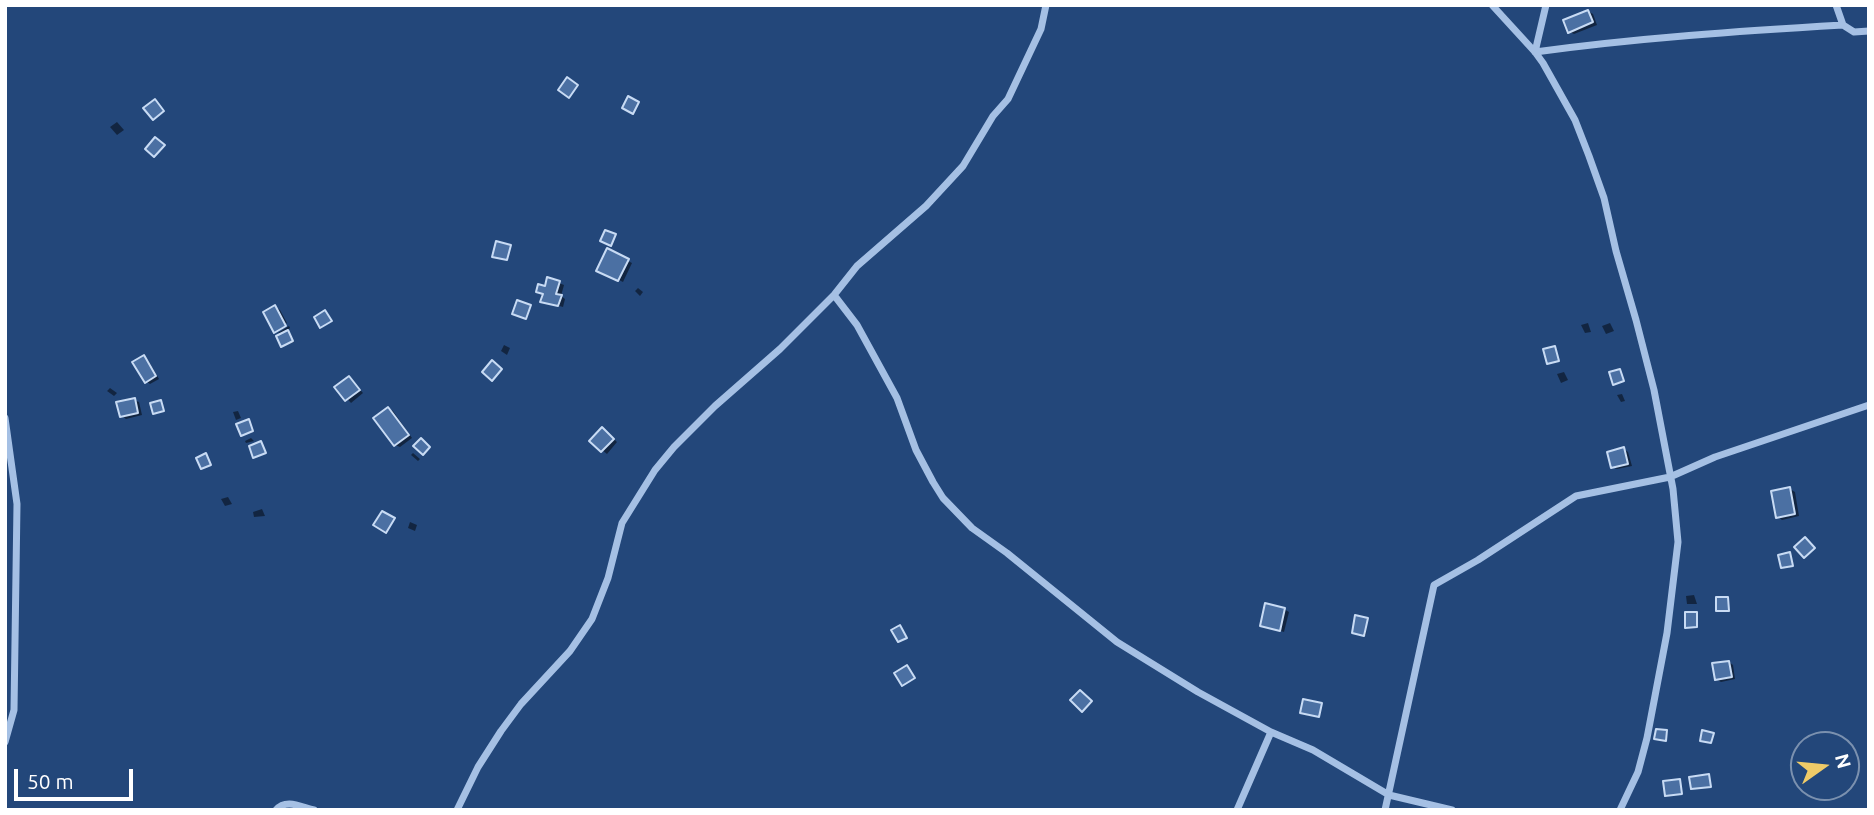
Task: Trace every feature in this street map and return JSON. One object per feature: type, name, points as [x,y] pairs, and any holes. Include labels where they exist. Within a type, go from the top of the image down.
[{"type":"street","points":[[457,810],[478,767],[506,723],[586,629],[608,578],[622,523],[655,470],[715,406],[780,349],[834,295],[857,266],[926,206],[963,166],[993,116],[1008,99],[1041,29],[1046,5]]},
{"type":"street","points":[[1493,5],[1535,52],[1575,120],[1604,198],[1654,390],[1674,489],[1678,541],[1672,597],[1647,738],[1637,772],[1620,810]]},
{"type":"street","points":[[1535,52],[1546,5]]},
{"type":"street","points":[[1836,5],[1843,25]]},
{"type":"street","points":[[1535,52],[1672,35],[1843,25],[1854,32],[1869,32]]},
{"type":"street","points":[[834,295],[858,325],[897,398],[916,450],[943,498],[956,513],[1117,642],[1198,692],[1271,732],[1313,750],[1389,794],[1452,810]]},
{"type":"street","points":[[1385,810],[1434,585],[1478,560],[1576,496],[1670,477],[1715,457],[1869,405]]},
{"type":"street","points":[[5,418],[17,504],[14,710],[5,742]]},
{"type":"street","points":[[1237,810],[1271,732]]},
{"type":"street","points":[[276,810],[289,803],[314,810]]},
{"type":"building","points":[[1588,10],[1593,22],[1568,33],[1563,20]]},
{"type":"building","points":[[567,77],[578,85],[569,98],[558,90]]},
{"type":"building","points":[[628,96],[639,102],[633,114],[622,108]]},
{"type":"building","points":[[155,99],[164,111],[153,120],[143,108]]},
{"type":"building","points":[[155,137],[165,145],[154,157],[145,149]]},
{"type":"building","points":[[605,230],[616,234],[611,246],[600,241]]},
{"type":"building","points":[[496,241],[511,245],[507,260],[492,257]]},
{"type":"building","points":[[607,248],[629,259],[618,281],[596,271]]},
{"type":"building","points":[[547,277],[560,281],[556,294],[562,295],[558,306],[540,302],[543,294],[536,292],[538,284],[545,286]]},
{"type":"building","points":[[517,300],[531,305],[526,319],[512,314]]},
{"type":"building","points":[[275,305],[286,326],[274,333],[263,312]]},
{"type":"building","points":[[325,310],[332,321],[320,328],[314,317]]},
{"type":"building","points":[[288,330],[293,341],[281,347],[276,336]]},
{"type":"building","points":[[1555,346],[1559,361],[1547,364],[1543,349]]},
{"type":"building","points":[[144,355],[156,376],[145,383],[132,362]]},
{"type":"building","points":[[492,360],[502,369],[492,381],[482,372]]},
{"type":"building","points":[[1620,369],[1624,381],[1613,385],[1609,372]]},
{"type":"building","points":[[349,376],[360,390],[345,401],[334,387]]},
{"type":"building","points":[[135,398],[138,413],[120,417],[116,402]]},
{"type":"building","points":[[161,400],[164,411],[153,414],[150,403]]},
{"type":"building","points":[[388,407],[409,435],[394,446],[373,418]]},
{"type":"building","points":[[249,419],[253,431],[241,436],[236,424]]},
{"type":"building","points":[[602,427],[614,439],[601,452],[589,441]]},
{"type":"building","points":[[421,438],[430,447],[423,455],[413,446]]},
{"type":"building","points":[[261,441],[266,453],[253,458],[249,446]]},
{"type":"building","points":[[1624,447],[1628,464],[1611,468],[1607,452]]},
{"type":"building","points":[[206,453],[211,465],[201,469],[196,458]]},
{"type":"building","points":[[1790,487],[1795,514],[1776,518],[1771,491]]},
{"type":"building","points":[[382,511],[395,518],[386,533],[373,525]]},
{"type":"building","points":[[1805,537],[1815,548],[1804,558],[1794,547]]},
{"type":"building","points":[[1790,552],[1793,566],[1781,568],[1778,555]]},
{"type":"building","points":[[1716,597],[1728,597],[1729,611],[1716,611]]},
{"type":"building","points":[[1265,603],[1285,608],[1280,631],[1260,626]]},
{"type":"building","points":[[1685,612],[1697,612],[1697,627],[1685,628]]},
{"type":"building","points":[[1355,615],[1368,618],[1364,636],[1352,633]]},
{"type":"building","points":[[900,625],[907,638],[898,642],[891,630]]},
{"type":"building","points":[[1729,661],[1732,677],[1715,680],[1712,663]]},
{"type":"building","points":[[907,665],[915,678],[902,686],[894,673]]},
{"type":"building","points":[[1080,690],[1092,701],[1082,712],[1070,700]]},
{"type":"building","points":[[1303,699],[1322,703],[1319,717],[1300,713]]},
{"type":"building","points":[[1656,729],[1667,730],[1666,741],[1654,739]]},
{"type":"building","points":[[1702,730],[1714,733],[1711,743],[1700,741]]},
{"type":"building","points":[[1709,774],[1711,787],[1691,789],[1689,777]]},
{"type":"building","points":[[1680,779],[1682,794],[1665,796],[1663,781]]}]
